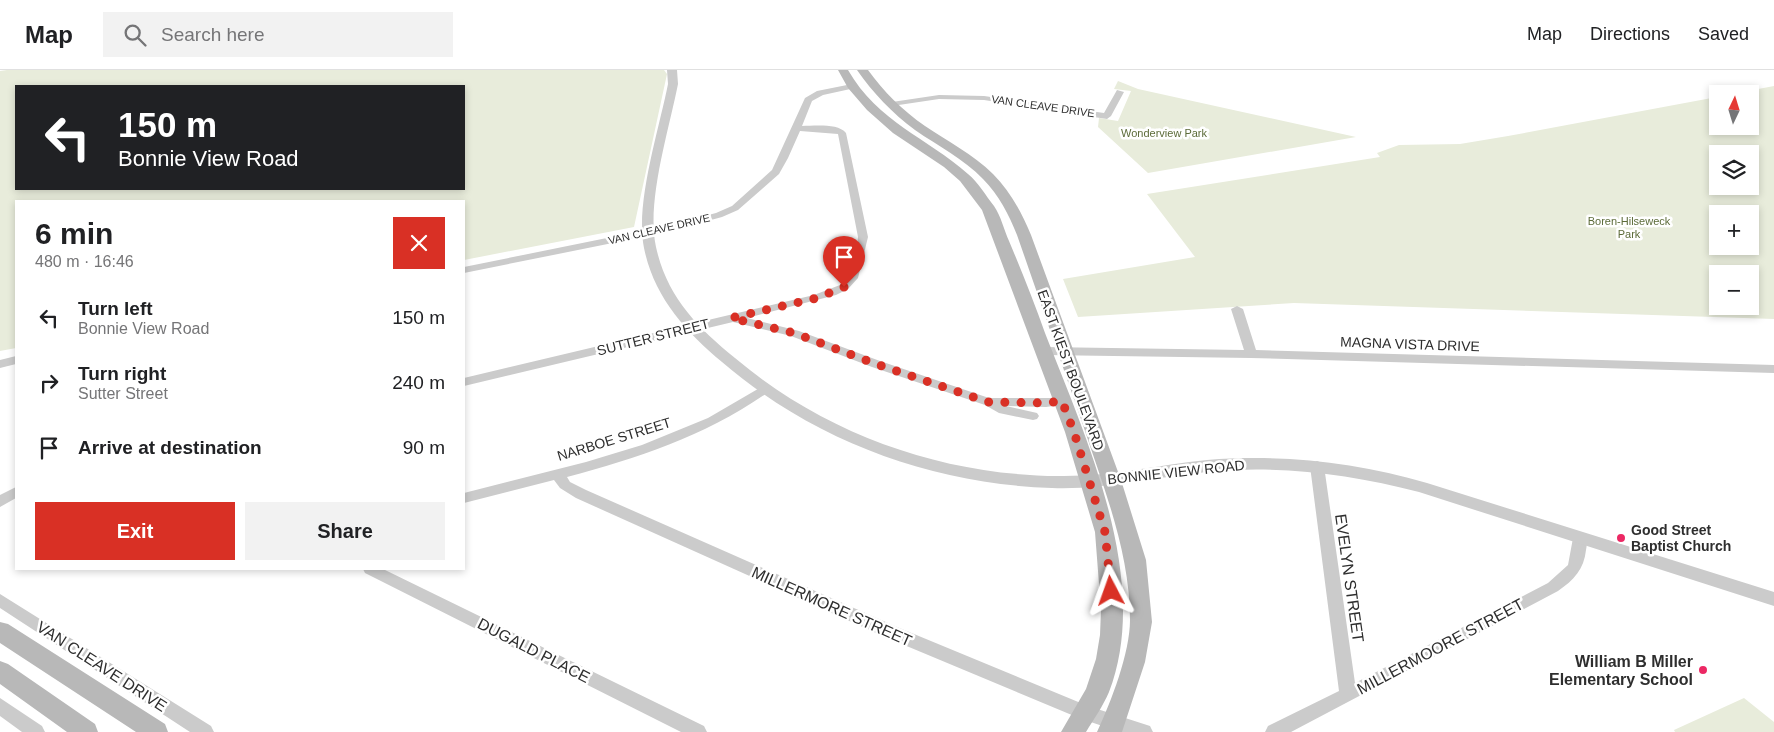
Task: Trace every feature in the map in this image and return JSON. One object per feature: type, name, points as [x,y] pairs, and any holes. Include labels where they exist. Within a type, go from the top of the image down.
[{"type":"main road","name":"EAST KIEST BOULEVARD","points":[[843,70],[852,86],[871,108],[897,130],[948,164],[965,178],[992,217],[1045,351],[1062,401],[1136,560],[1141,622],[1134,662],[1112,728]]},
{"type":"main road","name":"EAST KIEST BOULEVARD","points":[[862,70],[874,86],[908,120],[965,157],[987,176],[1003,194],[1012,208],[1024,235],[1064,351],[1100,480],[1112,610],[1111,635],[1107,659],[1096,692],[1079,722]]},
{"type":"main road","points":[[0,631],[156,732]]},
{"type":"main road","points":[[0,671],[86,732]]},
{"type":"street","name":"BONNIE VIEW ROAD","points":[[672,70],[673,84],[649,198],[648,233],[650,250],[663,281],[692,328],[738,370],[763,390],[807,416],[848,436],[928,464],[953,470],[1021,480],[1100,480],[1250,463],[1317,466],[1364,473],[1421,486],[1774,599]]},
{"type":"street","name":"VAN CLEAVE DRIVE","points":[[465,270],[648,233],[704,220],[735,208],[776,172],[798,128],[808,100],[812,96],[828,90],[852,86]]},
{"type":"street","name":"VAN CLEAVE DRIVE","points":[[892,104],[939,97],[981,98],[1107,116],[1120,92]]},
{"type":"street","name":"SUTTER STREET","points":[[465,382],[832,293],[844,287],[856,270],[863,237],[842,133],[840,130],[798,128]]},
{"type":"street","points":[[1237,309],[1251,354]]},
{"type":"street","points":[[731,318],[794,333],[876,364],[988,402],[1003,410],[1033,416]]},
{"type":"street","name":"MAGNA VISTA DRIVE","points":[[1045,351],[1251,354],[1774,369]]},
{"type":"street","points":[[0,364],[15,360]]},
{"type":"street","name":"NARBOE STREET","points":[[465,498],[619,458],[676,438],[727,414],[763,390]]},
{"type":"street","points":[[988,402],[1046,403],[1062,401]]},
{"type":"street","name":"EVELYN STREET","points":[[1317,466],[1348,695]]},
{"type":"street","name":"MILLERMORE STREET","points":[[557,474],[565,485],[581,494],[891,632],[1079,722],[1112,728]]},
{"type":"street","points":[[0,502],[15,493]]},
{"type":"street","name":"MILLERMOORE STREET","points":[[1274,732],[1553,587],[1569,576],[1578,562],[1580,538]]},
{"type":"street","name":"DUGALD PLACE","points":[[372,570],[698,732]]},
{"type":"street","name":"VAN CLEAVE DRIVE","points":[[0,600],[205,732]]},
{"type":"street","points":[[0,706],[36,732]]},
{"type":"street","points":[[1112,728],[1144,732]]},
{"type":"green space","points":[[664,70],[667,74],[634,227],[465,260],[465,200],[15,200],[15,348],[0,351],[0,71]]},
{"type":"green space","name":"Wonderview Park","points":[[1118,81],[1138,89],[1356,137],[1148,173],[1098,127],[1099,118],[1118,121],[1131,91],[1114,89]]},
{"type":"green space","name":"Boren-Hilseweck Park","points":[[1774,86],[1774,319],[1294,303],[1078,317],[1063,279],[1195,257],[1147,194],[1380,157],[1377,153],[1399,145],[1460,144],[1709,98],[1709,135],[1759,135],[1759,89]]},
{"type":"green space","points":[[1744,698],[1774,722],[1774,732],[1675,732],[1674,730]]},
{"type":"place","name":"Good Street Baptist Church","points":[[1621,538]]},
{"type":"place","name":"William B Miller Elementary School","points":[[1703,670]]},
{"type":"route","points":[[844,287],[817,298],[731,318],[794,333],[876,364],[988,402],[1046,403],[1062,401],[1074,432],[1105,532],[1111,591]]}]
